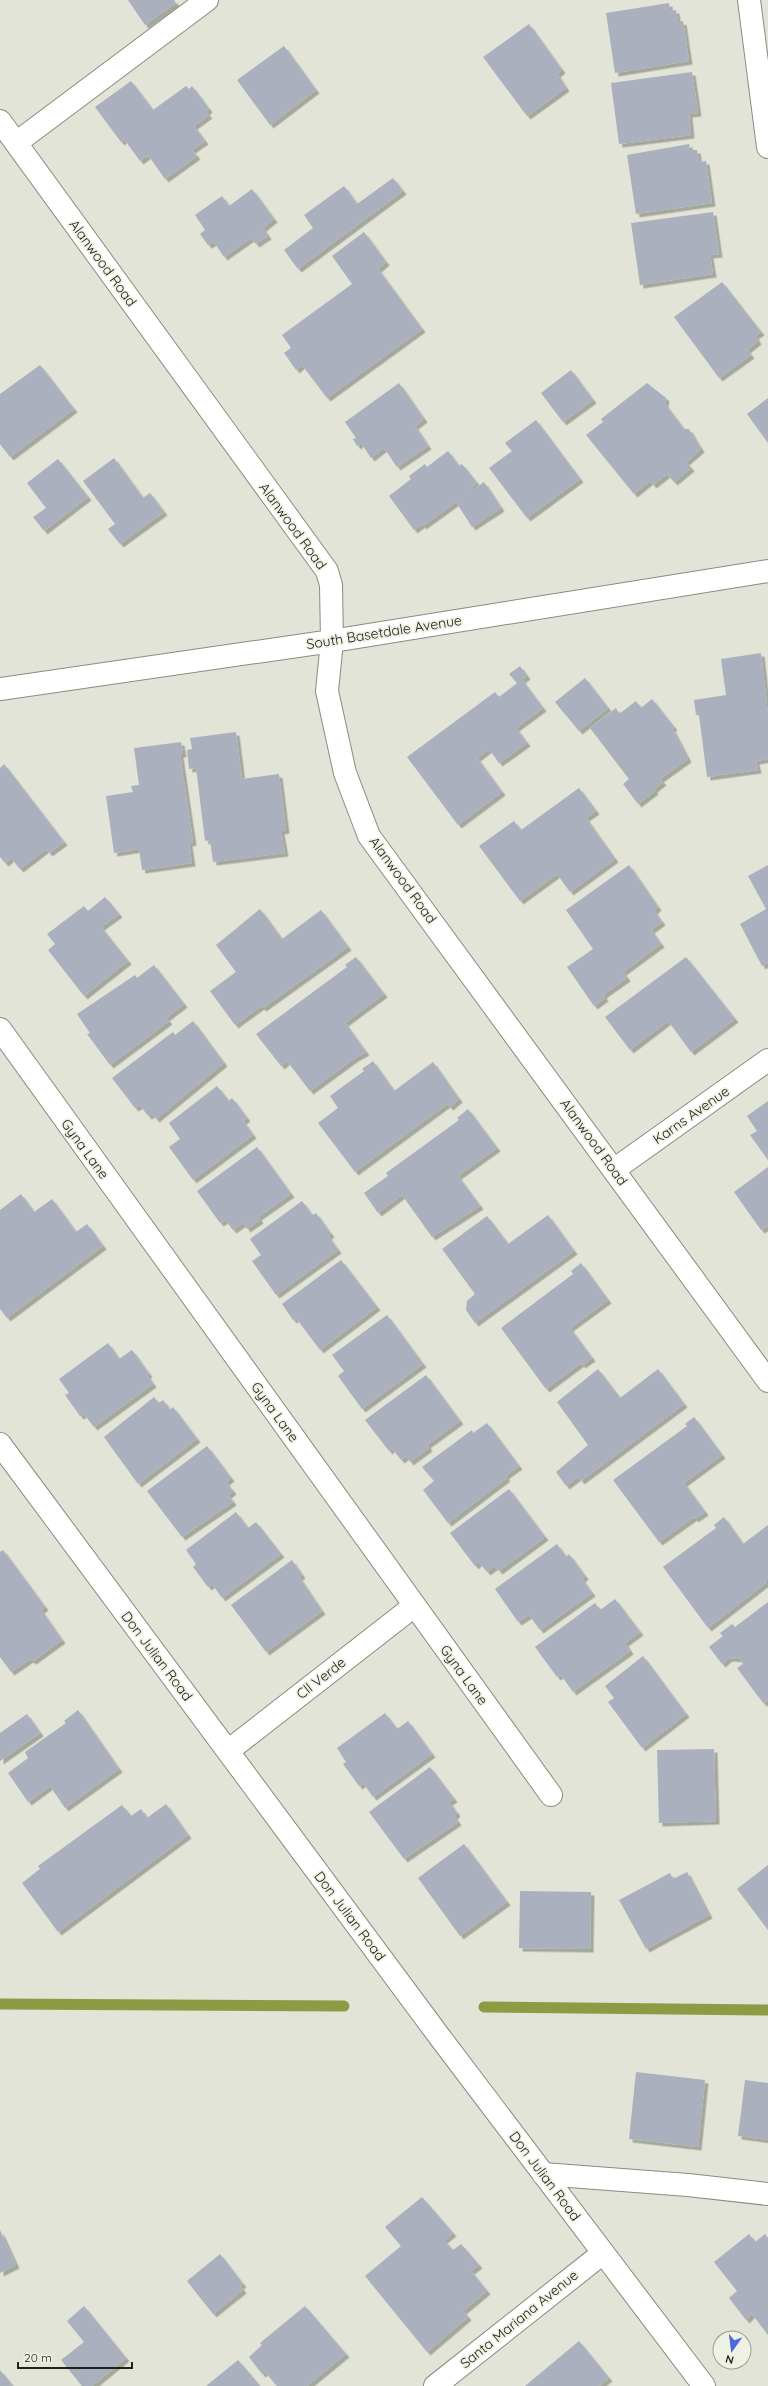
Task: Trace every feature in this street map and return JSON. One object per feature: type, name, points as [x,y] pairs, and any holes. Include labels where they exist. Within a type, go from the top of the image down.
[{"type":"street","points":[[16,143],[206,0]]},
{"type":"street","points":[[749,0],[768,147]]},
{"type":"street","name":"Alanwood Road","points":[[0,122],[327,571],[331,585],[332,641],[327,691],[345,773],[369,836],[615,1169],[768,1380]]},
{"type":"street","name":"South Basetdale Avenue","points":[[0,689],[332,641],[768,571]]},
{"type":"street","name":"Gyna Lane","points":[[0,1029],[551,1795]]},
{"type":"street","name":"Karns Avenue","points":[[615,1169],[768,1060]]},
{"type":"street","name":"Don Julian Road","points":[[2,1450],[543,2174],[704,2386]]},
{"type":"street","name":"Cll Verde","points":[[228,1751],[414,1606]]},
{"type":"street","points":[[543,2174],[688,2185],[768,2194]]},
{"type":"street","name":"Santa Mariana Avenue","points":[[436,2386],[603,2252]]},
{"type":"building","points":[[128,0],[174,0],[176,3],[145,25]]},
{"type":"building","points":[[669,3],[670,11],[676,10],[678,22],[683,21],[689,61],[615,73],[606,13]]},
{"type":"building","points":[[529,24],[562,70],[557,74],[566,88],[527,116],[483,57]]},
{"type":"building","points":[[284,46],[316,90],[270,125],[237,80]]},
{"type":"building","points":[[692,72],[698,113],[689,114],[691,135],[619,144],[611,83]]},
{"type":"building","points":[[131,81],[153,110],[186,86],[189,89],[192,86],[209,109],[206,112],[209,115],[194,126],[205,141],[192,150],[197,156],[165,179],[148,155],[140,161],[124,139],[121,142],[95,107]]},
{"type":"building","points":[[689,144],[690,150],[697,150],[699,162],[706,161],[712,203],[636,214],[627,155]]},
{"type":"building","points":[[393,178],[403,191],[298,269],[284,250],[313,228],[304,215],[344,186],[357,204]]},
{"type":"building","points":[[252,189],[274,219],[263,228],[268,236],[256,244],[251,238],[224,257],[214,242],[208,245],[200,234],[205,230],[195,215],[222,196],[229,206]]},
{"type":"building","points":[[713,212],[719,254],[710,255],[713,274],[640,285],[631,223]]},
{"type":"building","points":[[364,232],[386,262],[378,269],[422,329],[327,398],[302,365],[296,370],[284,353],[291,348],[282,335],[352,284],[332,256]]},
{"type":"building","points":[[722,282],[761,332],[755,336],[758,341],[747,350],[751,355],[719,378],[674,317]]},
{"type":"building","points":[[40,365],[74,409],[10,457],[0,444],[0,394]]},
{"type":"building","points":[[571,370],[593,400],[563,422],[541,393]]},
{"type":"building","points":[[399,383],[424,419],[415,426],[428,446],[397,467],[384,448],[371,458],[361,443],[357,446],[353,439],[356,438],[345,422]]},
{"type":"building","points":[[647,383],[666,398],[665,404],[684,429],[689,429],[701,449],[686,462],[691,468],[674,482],[667,474],[653,485],[650,481],[634,494],[586,435],[603,422],[601,419]]},
{"type":"building","points":[[768,398],[768,443],[747,414]]},
{"type":"building","points":[[536,420],[580,479],[527,518],[489,468],[512,451],[505,443]]},
{"type":"building","points":[[448,451],[459,466],[462,464],[477,483],[471,488],[473,490],[484,482],[501,508],[472,527],[456,502],[423,526],[422,524],[414,530],[389,496],[411,479],[409,476],[425,464],[427,467]]},
{"type":"building","points":[[114,458],[143,498],[150,493],[164,512],[120,544],[108,529],[115,524],[83,481]]},
{"type":"building","points":[[58,459],[88,497],[44,531],[33,517],[46,508],[27,483]]},
{"type":"building","points":[[761,653],[768,715],[768,759],[756,761],[758,770],[707,777],[699,715],[696,715],[694,700],[726,695],[721,659]]},
{"type":"building","points":[[520,666],[527,676],[522,680],[543,708],[516,728],[527,743],[499,763],[489,749],[477,758],[502,792],[458,825],[407,757],[495,692],[499,697],[517,683],[509,674]]},
{"type":"building","points":[[585,678],[608,708],[579,731],[555,702]]},
{"type":"building","points":[[652,699],[674,727],[672,728],[688,759],[660,779],[663,782],[654,789],[655,791],[638,804],[623,784],[629,779],[590,728],[616,708],[619,714],[636,701],[641,708]]},
{"type":"building","points":[[236,732],[242,779],[279,774],[286,830],[281,831],[285,853],[213,862],[210,840],[205,841],[196,768],[189,769],[187,750],[192,749],[190,738]]},
{"type":"building","points":[[181,742],[183,754],[180,754],[193,842],[189,843],[192,863],[142,870],[139,849],[114,853],[106,796],[133,792],[131,786],[139,785],[134,748]]},
{"type":"building","points":[[4,764],[64,842],[49,853],[46,849],[20,869],[11,858],[5,863],[0,857],[0,768]]},
{"type":"building","points":[[579,788],[596,811],[586,818],[615,859],[570,892],[557,874],[520,901],[479,846],[514,821],[521,830]]},
{"type":"building","points":[[629,865],[658,907],[654,911],[662,922],[651,930],[661,944],[623,972],[627,978],[603,995],[605,998],[594,1006],[567,967],[593,949],[566,910]]},
{"type":"building","points":[[768,865],[768,963],[762,966],[740,924],[766,909],[748,876]]},
{"type":"building","points":[[105,897],[119,914],[101,927],[128,961],[84,996],[48,950],[55,944],[47,934],[84,906],[88,911]]},
{"type":"building","points":[[260,909],[282,939],[321,910],[348,947],[263,1008],[261,1006],[235,1025],[210,991],[236,972],[216,945]]},
{"type":"building","points":[[356,957],[384,994],[345,1023],[366,1052],[355,1058],[310,1091],[287,1061],[281,1066],[256,1034],[347,967],[345,965]]},
{"type":"building","points":[[686,957],[735,1019],[691,1052],[668,1021],[630,1050],[605,1017]]},
{"type":"building","points":[[154,965],[184,1004],[166,1018],[169,1021],[110,1065],[87,1034],[90,1033],[77,1014],[135,975],[137,978]]},
{"type":"building","points":[[193,1021],[224,1063],[156,1119],[152,1114],[148,1116],[140,1105],[135,1108],[112,1078],[173,1032],[175,1035]]},
{"type":"building","points":[[373,1061],[394,1091],[433,1062],[459,1099],[450,1107],[447,1104],[355,1172],[318,1123],[338,1108],[330,1096],[364,1071],[362,1069]]},
{"type":"building","points":[[217,1086],[229,1101],[232,1098],[247,1118],[243,1121],[253,1135],[193,1180],[169,1147],[180,1139],[169,1123]]},
{"type":"building","points":[[768,1101],[768,1160],[750,1135],[757,1131],[747,1116]]},
{"type":"building","points":[[468,1109],[497,1148],[458,1176],[480,1206],[432,1237],[402,1195],[378,1213],[364,1193],[388,1176],[386,1173],[459,1120],[457,1118]]},
{"type":"building","points":[[257,1147],[291,1194],[258,1217],[260,1220],[247,1229],[243,1223],[233,1230],[225,1220],[220,1223],[197,1191]]},
{"type":"building","points":[[768,1167],[768,1226],[761,1230],[734,1192]]},
{"type":"building","points":[[21,1194],[34,1212],[52,1199],[76,1232],[87,1224],[103,1246],[7,1318],[0,1309],[0,1210]]},
{"type":"building","points":[[302,1201],[312,1215],[316,1213],[331,1234],[328,1236],[338,1250],[276,1295],[252,1261],[261,1255],[250,1239]]},
{"type":"building","points":[[548,1215],[574,1251],[475,1323],[466,1310],[467,1301],[475,1294],[442,1249],[487,1216],[508,1244]]},
{"type":"building","points":[[341,1260],[377,1307],[320,1350],[296,1318],[293,1320],[282,1304]]},
{"type":"building","points":[[581,1263],[608,1300],[570,1328],[592,1358],[582,1365],[581,1363],[546,1389],[501,1328],[573,1274],[571,1271]]},
{"type":"building","points":[[387,1315],[423,1364],[362,1409],[338,1376],[344,1371],[332,1355]]},
{"type":"building","points":[[108,1343],[119,1359],[132,1350],[149,1374],[147,1375],[153,1384],[94,1427],[84,1414],[80,1416],[65,1395],[69,1393],[59,1379]]},
{"type":"building","points":[[598,1369],[620,1398],[658,1369],[684,1404],[581,1481],[578,1477],[566,1486],[556,1472],[588,1445],[557,1402]]},
{"type":"building","points":[[426,1375],[460,1421],[427,1445],[429,1448],[410,1462],[406,1456],[401,1460],[392,1448],[389,1451],[365,1420]]},
{"type":"building","points":[[154,1397],[159,1403],[163,1400],[170,1410],[173,1407],[197,1439],[138,1484],[104,1437]]},
{"type":"building","points":[[694,1417],[722,1455],[684,1483],[705,1512],[695,1519],[694,1517],[659,1542],[613,1480],[687,1426],[685,1424]]},
{"type":"building","points":[[487,1423],[519,1466],[505,1476],[507,1478],[448,1523],[423,1490],[434,1481],[422,1467],[472,1430],[473,1433]]},
{"type":"building","points":[[207,1446],[231,1478],[226,1482],[233,1491],[228,1495],[233,1502],[182,1537],[147,1491]]},
{"type":"building","points":[[509,1489],[545,1537],[499,1571],[495,1566],[487,1572],[479,1562],[475,1566],[450,1533]]},
{"type":"building","points":[[236,1512],[248,1528],[256,1522],[281,1554],[222,1598],[212,1584],[208,1587],[193,1567],[196,1564],[186,1550]]},
{"type":"building","points":[[724,1517],[743,1544],[768,1525],[768,1578],[765,1580],[767,1582],[708,1628],[663,1567],[716,1528],[714,1525]]},
{"type":"building","points":[[557,1544],[566,1557],[569,1554],[585,1576],[582,1579],[592,1593],[540,1630],[529,1615],[518,1622],[495,1589]]},
{"type":"building","points":[[3,1550],[45,1607],[41,1610],[62,1640],[33,1661],[30,1659],[11,1672],[0,1657],[0,1552]]},
{"type":"building","points":[[292,1560],[302,1575],[299,1577],[322,1611],[266,1652],[231,1605]]},
{"type":"building","points":[[615,1599],[640,1632],[625,1643],[630,1651],[573,1692],[561,1675],[557,1677],[535,1647],[595,1603],[600,1610]]},
{"type":"building","points":[[768,1602],[768,1700],[763,1703],[737,1668],[743,1664],[740,1659],[729,1658],[722,1664],[709,1647],[723,1636],[720,1633],[732,1624],[735,1627]]},
{"type":"building","points":[[643,1656],[686,1714],[642,1748],[608,1702],[614,1698],[605,1686]]},
{"type":"building","points":[[78,1710],[119,1769],[65,1808],[50,1786],[28,1802],[8,1773],[28,1758],[25,1752],[66,1723],[64,1721]]},
{"type":"building","points":[[385,1713],[397,1729],[408,1721],[432,1754],[373,1797],[363,1783],[359,1786],[343,1764],[346,1762],[337,1748]]},
{"type":"building","points":[[27,1714],[40,1733],[0,1761],[0,1733]]},
{"type":"building","points":[[714,1749],[716,1821],[659,1823],[657,1750]]},
{"type":"building","points":[[430,1767],[454,1799],[449,1802],[457,1813],[454,1816],[458,1822],[404,1859],[369,1812]]},
{"type":"building","points":[[166,1804],[188,1835],[58,1932],[22,1883],[40,1869],[38,1866],[122,1805],[131,1816],[141,1809],[147,1818]]},
{"type":"building","points":[[464,1844],[507,1902],[460,1936],[418,1878]]},
{"type":"building","points":[[768,1865],[768,1930],[737,1889]]},
{"type":"building","points":[[687,1872],[709,1915],[646,1949],[619,1900],[670,1873],[673,1879]]},
{"type":"building","points":[[520,1891],[591,1892],[590,1949],[519,1948]]},
{"type":"building","points":[[636,2072],[705,2080],[698,2147],[629,2139]]},
{"type":"building","points":[[745,2080],[768,2083],[768,2140],[738,2136]]},
{"type":"building","points":[[422,2197],[453,2233],[444,2240],[453,2250],[461,2244],[479,2265],[471,2271],[487,2291],[463,2311],[468,2317],[427,2352],[365,2276],[401,2246],[385,2227]]},
{"type":"building","points":[[0,2230],[16,2265],[0,2273]]},
{"type":"building","points":[[749,2234],[755,2242],[765,2234],[768,2238],[768,2335],[752,2314],[746,2320],[729,2298],[737,2291],[714,2262]]},
{"type":"building","points":[[220,2254],[243,2284],[240,2286],[243,2290],[213,2314],[187,2281]]},
{"type":"building","points":[[84,2306],[126,2358],[92,2386],[82,2386],[61,2360],[84,2342],[67,2321]]},
{"type":"building","points":[[305,2306],[346,2354],[307,2386],[277,2386],[265,2372],[262,2374],[249,2357],[262,2345],[260,2343]]},
{"type":"building","points":[[579,2341],[609,2378],[599,2386],[525,2386]]},
{"type":"building","points":[[238,2360],[260,2386],[206,2386]]},
{"type":"building","points":[[0,2370],[13,2386],[0,2386]]},
{"type":"waterway","points":[[0,2004],[344,2006]]},
{"type":"waterway","points":[[484,2007],[768,2010]]}]
